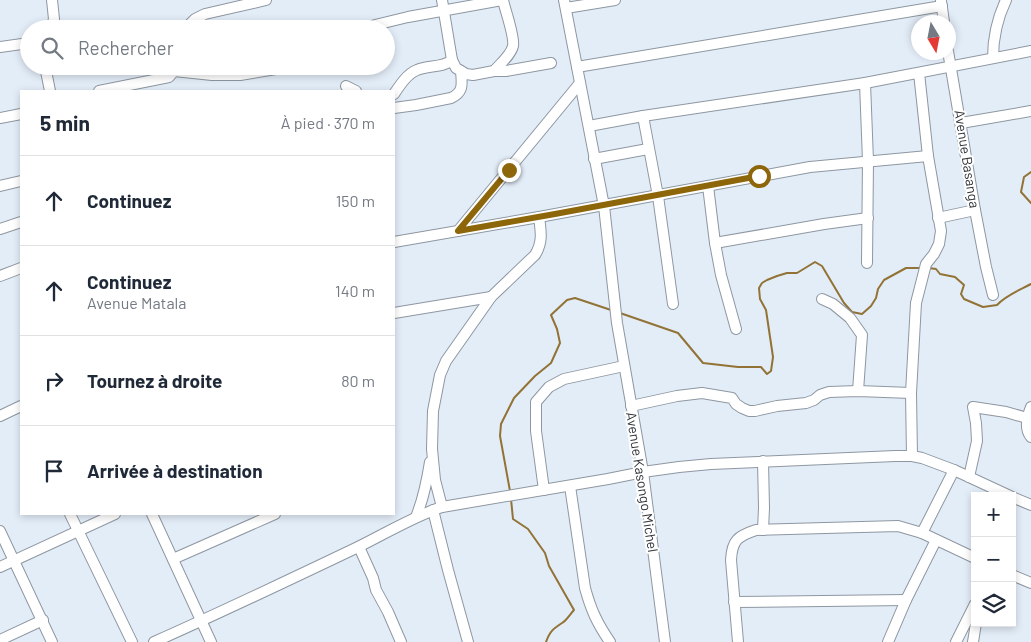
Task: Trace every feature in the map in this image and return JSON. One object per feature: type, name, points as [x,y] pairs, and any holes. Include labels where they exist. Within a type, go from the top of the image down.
[{"type":"street","points":[[52,0],[54,20]]},
{"type":"street","points":[[194,20],[205,14],[266,0]]},
{"type":"street","points":[[442,0],[452,60],[456,68],[466,74],[473,75],[506,71],[551,62]]},
{"type":"street","points":[[395,20],[502,0],[513,45],[509,54],[494,71]]},
{"type":"street","points":[[604,206],[565,4],[615,0]]},
{"type":"street","points":[[993,58],[997,21],[1006,0]]},
{"type":"street","points":[[577,67],[941,3]]},
{"type":"street","points":[[0,47],[20,44]]},
{"type":"street","points":[[13,45],[20,46]]},
{"type":"street","points":[[589,126],[643,116],[865,83],[1031,51]]},
{"type":"street","points":[[395,93],[406,78],[417,69],[447,63],[452,60]]},
{"type":"street","name":"Avenue Basanga","points":[[950,60],[975,210],[993,295]]},
{"type":"street","points":[[395,108],[450,98],[456,95],[461,89],[461,71]]},
{"type":"street","points":[[912,456],[911,393],[916,303],[926,264],[939,244],[941,232],[928,156],[919,72]]},
{"type":"street","points":[[47,75],[50,90]]},
{"type":"street","points":[[104,90],[169,77],[170,75]]},
{"type":"street","points":[[212,75],[240,75]]},
{"type":"street","points":[[458,231],[580,83]]},
{"type":"street","points":[[865,83],[868,161],[868,263]]},
{"type":"street","points":[[346,86],[354,90]]},
{"type":"street","points":[[961,123],[1031,111]]},
{"type":"street","points":[[0,118],[20,114]]},
{"type":"street","points":[[643,116],[658,196],[673,304]]},
{"type":"street","points":[[594,159],[648,149]]},
{"type":"street","points":[[395,242],[604,206],[810,167],[928,156]]},
{"type":"street","points":[[0,186],[20,182]]},
{"type":"street","points":[[708,186],[721,275],[736,329]]},
{"type":"street","name":"Avenue Kasongo Michel","points":[[604,206],[624,366],[643,472],[665,642]]},
{"type":"street","points":[[938,218],[975,210]]},
{"type":"street","points":[[468,642],[448,570],[438,508],[432,449],[433,411],[440,375],[446,361],[491,297],[531,259],[539,248],[541,236],[539,217]]},
{"type":"street","points":[[715,244],[868,218]]},
{"type":"street","points":[[0,229],[20,222]]},
{"type":"street","points":[[0,276],[20,268]]},
{"type":"street","points":[[395,313],[491,297]]},
{"type":"street","points":[[822,299],[833,304],[850,318],[862,335],[858,391]]},
{"type":"street","points":[[544,490],[536,431],[536,402],[549,387],[564,379],[624,366]]},
{"type":"street","points":[[631,406],[677,396],[702,393],[732,398],[742,408],[755,411],[777,406],[806,403],[829,392],[911,393]]},
{"type":"street","points":[[969,477],[977,441],[973,407],[1006,412],[1027,418]]},
{"type":"street","points":[[1031,407],[1027,418],[1027,432],[1031,437]]},
{"type":"street","points":[[1,415],[20,410]]},
{"type":"street","points":[[416,517],[425,490],[432,449]]},
{"type":"street","points":[[154,642],[359,547],[416,517],[438,508],[643,472],[711,464],[912,456],[954,470],[1002,492]]},
{"type":"street","points":[[763,461],[763,530]]},
{"type":"street","points":[[922,532],[954,470]]},
{"type":"street","points":[[570,486],[588,602],[598,625],[610,642]]},
{"type":"street","points":[[1016,498],[1031,506]]},
{"type":"street","points":[[70,515],[132,642]]},
{"type":"street","points":[[0,566],[113,515]]},
{"type":"street","points":[[152,515],[211,642]]},
{"type":"street","points":[[173,559],[273,515]]},
{"type":"street","points":[[738,642],[731,550],[739,537],[756,530],[898,526],[922,532],[971,556]]},
{"type":"street","points":[[0,531],[52,642]]},
{"type":"street","points":[[888,642],[906,600],[936,540]]},
{"type":"street","points":[[359,547],[373,578],[376,590],[401,642]]},
{"type":"street","points":[[1016,577],[1031,583]]},
{"type":"street","points":[[734,602],[906,600]]},
{"type":"street","points":[[956,642],[971,612]]},
{"type":"street","points":[[0,640],[42,620]]},
{"type":"street","points":[[972,642],[975,627]]},
{"type":"waterway","points":[[1031,172],[1024,177],[1021,192],[1031,203]]},
{"type":"waterway","points":[[620,313],[678,333],[703,363],[738,367],[761,367],[767,374],[771,371],[773,357],[766,310],[760,299],[759,288],[762,283],[787,273],[797,273],[815,262],[822,266],[844,303],[852,312],[862,314],[871,306],[884,280],[906,268],[922,268]]},
{"type":"waterway","points":[[929,268],[936,269],[940,274],[955,277],[964,285],[961,294],[964,299],[983,307],[997,305],[1031,284]]},
{"type":"waterway","points":[[510,491],[500,436],[501,424],[514,398],[535,376],[551,363],[560,343],[551,315],[567,300],[575,298],[611,310]]},
{"type":"waterway","points":[[511,499],[513,519],[528,529],[545,553],[549,566],[574,610],[552,631],[546,642]]},
{"type":"route","points":[[509,170],[458,231],[759,176]]}]
